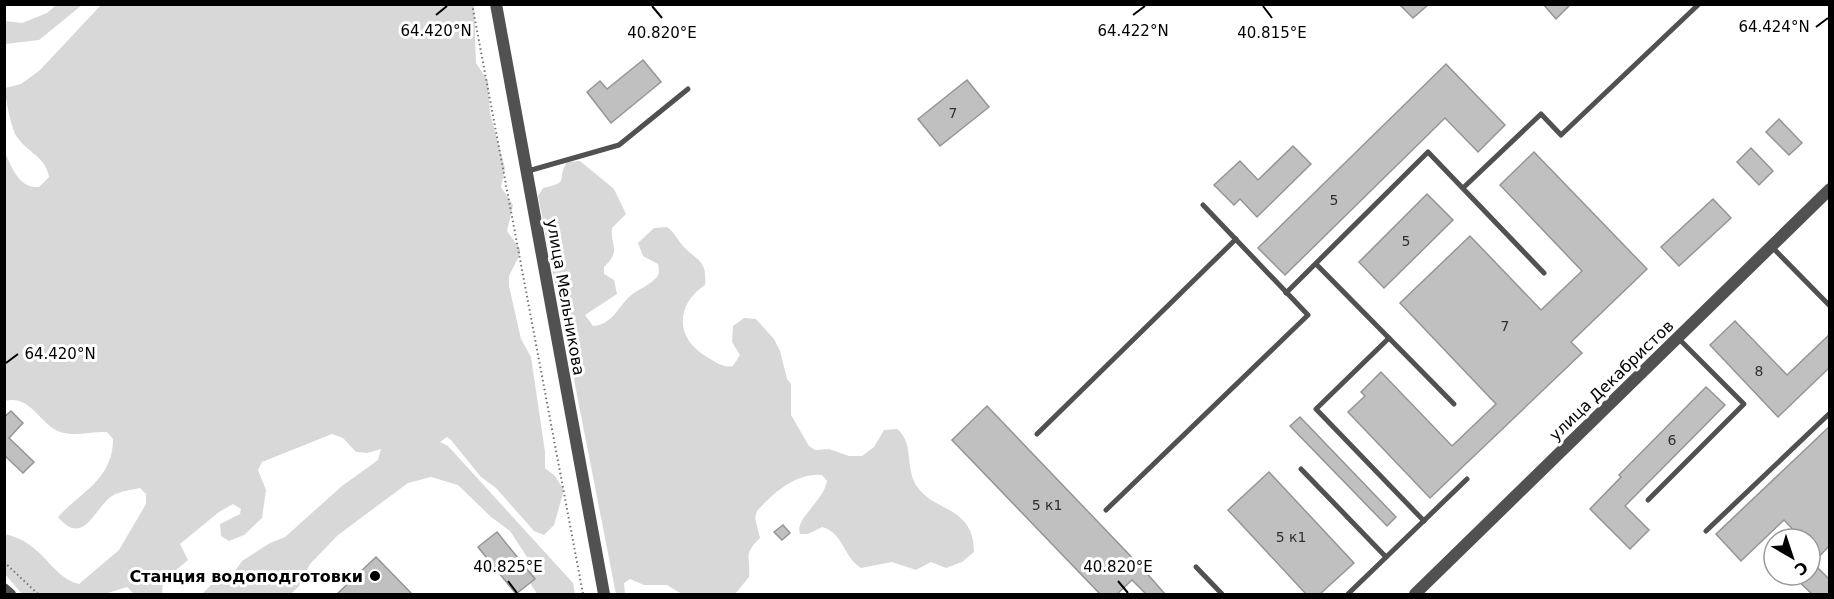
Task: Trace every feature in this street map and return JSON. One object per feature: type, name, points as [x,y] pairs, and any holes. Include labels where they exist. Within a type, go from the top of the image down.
[{"type":"street","name":"улица Мельникова","points":[[496,4],[604,594]]},
{"type":"street","name":"улица Декабристов","points":[[1415,594],[1830,189]]},
{"type":"street","points":[[4,588],[11,594]]},
{"type":"lane","points":[[1463,188],[1541,114],[1561,135],[1700,4]]},
{"type":"lane","points":[[527,172],[620,145],[688,90]]},
{"type":"lane","points":[[1286,293],[1428,152],[1544,273]]},
{"type":"lane","points":[[1106,510],[1308,315],[1203,205]]},
{"type":"lane","points":[[1037,434],[1236,239]]},
{"type":"lane","points":[[1771,246],[1830,306]]},
{"type":"lane","points":[[1316,264],[1454,404]]},
{"type":"lane","points":[[1389,338],[1316,409],[1424,521]]},
{"type":"lane","points":[[1648,500],[1744,404],[1678,338]]},
{"type":"lane","points":[[1706,531],[1830,413]]},
{"type":"lane","points":[[1301,470],[1386,557]]},
{"type":"lane","points":[[1348,594],[1467,479]]},
{"type":"lane","points":[[1196,567],[1222,594]]},
{"type":"path","points":[[472,4],[583,594]]},
{"type":"path","points":[[4,562],[38,594]]},
{"type":"shaded area","points":[[56,5],[82,5],[39,40],[5,44],[5,21],[22,23],[47,13]]},
{"type":"shaded area","points":[[101,5],[474,5],[476,63],[488,81],[490,113],[505,168],[501,187],[513,205],[507,231],[520,249],[520,254],[509,276],[509,286],[521,339],[531,357],[545,452],[545,468],[555,476],[564,490],[554,525],[544,535],[534,531],[496,488],[481,477],[451,440],[447,437],[440,442],[448,446],[573,583],[575,594],[537,594],[530,583],[531,563],[510,531],[491,517],[458,485],[431,477],[408,483],[338,535],[310,564],[299,586],[291,594],[202,594],[212,584],[232,575],[242,561],[270,543],[285,537],[342,486],[378,460],[381,449],[367,453],[356,452],[343,438],[332,434],[262,462],[258,470],[266,490],[262,518],[244,535],[229,541],[221,536],[220,524],[240,514],[241,509],[233,504],[219,512],[180,544],[188,560],[163,581],[162,594],[134,594],[127,587],[105,594],[22,594],[5,574],[5,534],[29,545],[61,574],[79,584],[119,550],[146,504],[146,494],[140,488],[122,492],[112,496],[82,527],[75,528],[67,525],[58,517],[102,474],[112,453],[113,439],[107,432],[72,434],[60,432],[22,402],[5,401],[4,150],[17,175],[26,184],[39,187],[49,177],[44,165],[15,133],[5,88],[21,84],[40,70]]},
{"type":"shaded area","points":[[580,161],[614,189],[626,214],[612,228],[614,252],[604,267],[604,274],[614,280],[617,294],[585,315],[593,326],[609,320],[629,297],[657,276],[658,264],[643,256],[638,243],[654,228],[667,227],[703,265],[705,270],[705,285],[688,302],[684,312],[684,332],[696,350],[719,364],[733,366],[740,355],[732,342],[733,326],[744,318],[756,319],[774,339],[780,351],[787,379],[791,384],[791,415],[809,446],[815,450],[829,449],[849,456],[862,456],[874,447],[884,430],[897,429],[906,441],[916,485],[923,494],[960,517],[972,537],[974,552],[962,562],[946,568],[931,562],[916,570],[892,562],[861,568],[850,558],[835,534],[829,530],[822,527],[808,534],[800,534],[801,522],[821,496],[827,481],[822,475],[812,475],[786,486],[757,511],[755,518],[760,538],[749,552],[749,577],[735,594],[682,594],[667,585],[644,585],[630,579],[624,583],[625,594],[616,594],[538,196],[543,188],[560,182],[567,162]]},
{"type":"building","points":[[1399,4],[1429,4],[1413,18]]},
{"type":"building","points":[[1543,4],[1571,4],[1556,19]]},
{"type":"building","points":[[643,60],[661,82],[611,123],[587,92],[600,81],[607,89]]},
{"type":"building","points":[[1446,64],[1505,125],[1478,152],[1445,118],[1285,275],[1258,248]]},
{"type":"building","points":[[967,80],[989,107],[940,146],[918,119]]},
{"type":"building","points":[[1779,119],[1802,143],[1789,155],[1766,132]]},
{"type":"building","points":[[1293,146],[1311,164],[1257,217],[1240,199],[1234,205],[1214,185],[1240,161],[1258,180]]},
{"type":"building","points":[[1751,148],[1773,171],[1759,185],[1737,162]]},
{"type":"building","points":[[1534,152],[1647,269],[1571,342],[1582,353],[1430,498],[1348,412],[1365,396],[1361,392],[1381,372],[1452,446],[1496,404],[1400,303],[1470,236],[1541,310],[1582,271],[1500,185]]},
{"type":"building","points":[[1427,194],[1453,220],[1384,288],[1359,262]]},
{"type":"building","points":[[1713,199],[1731,218],[1679,266],[1661,247]]},
{"type":"building","points":[[1735,321],[1787,375],[1830,334],[1830,367],[1778,417],[1710,345]]},
{"type":"building","points":[[1706,387],[1725,405],[1625,506],[1649,530],[1630,549],[1590,509],[1621,477],[1619,475]]},
{"type":"building","points":[[987,406],[1165,594],[1146,594],[1132,580],[1117,594],[1100,594],[952,440]]},
{"type":"building","points":[[11,411],[23,423],[9,438],[34,462],[23,473],[4,455],[4,417]]},
{"type":"building","points":[[1300,417],[1396,517],[1387,526],[1290,426]]},
{"type":"building","points":[[1830,426],[1830,545],[1822,553],[1822,527],[1791,527],[1784,520],[1777,527],[1762,527],[1762,541],[1741,561],[1716,534]]},
{"type":"building","points":[[1269,472],[1354,563],[1320,594],[1306,594],[1228,510]]},
{"type":"building","points":[[783,525],[790,533],[782,540],[774,532]]},
{"type":"building","points":[[497,532],[535,579],[516,594],[478,547]]},
{"type":"building","name":"Станция водоподготовки","points":[[376,557],[412,594],[337,594]]},
{"type":"building","points":[[1822,572],[1830,580],[1830,594],[1812,594],[1805,587],[1822,587]]},
{"type":"place","name":"Станция водоподготовки","points":[[375,576]]}]
